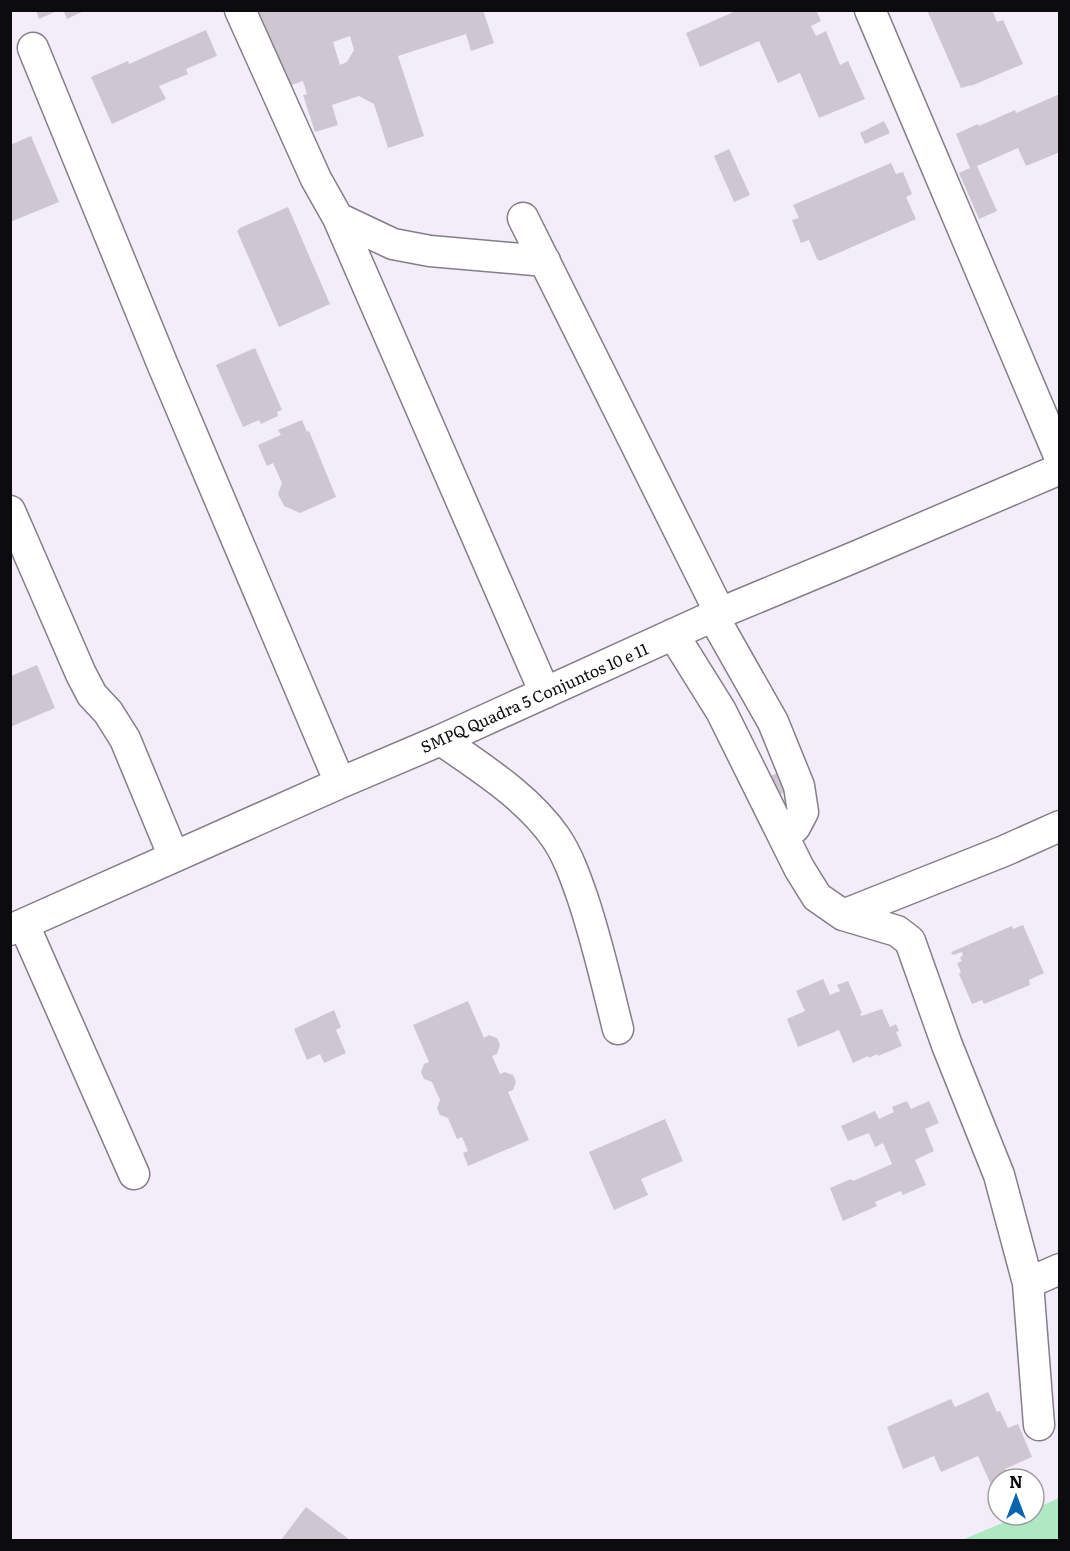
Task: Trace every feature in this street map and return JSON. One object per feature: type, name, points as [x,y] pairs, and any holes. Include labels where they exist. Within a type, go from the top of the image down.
[{"type":"street","points":[[240,10],[316,179],[338,218],[545,693]]},
{"type":"street","points":[[870,10],[1059,458]]},
{"type":"street","points":[[33,48],[339,783]]},
{"type":"street","points":[[338,218],[393,243],[430,251],[545,261]]},
{"type":"street","points":[[523,218],[716,614],[773,722],[799,786],[803,812],[795,827],[784,837]]},
{"type":"street","name":"SMPQ Quadra 5 Conjuntos 10 e 11","points":[[17,927],[339,783],[441,740],[716,614],[1059,469]]},
{"type":"street","points":[[10,512],[81,674],[92,695],[108,712],[125,739],[174,857]]},
{"type":"street","points":[[674,634],[721,711],[799,868],[817,897],[843,915],[897,931],[910,941],[947,1045],[999,1175],[1028,1283],[1039,1425]]},
{"type":"street","points":[[441,740],[500,782],[538,816],[556,837],[571,864],[592,926],[618,1029]]},
{"type":"street","points":[[843,915],[1004,851],[1059,826]]},
{"type":"street","points":[[17,927],[134,1174]]},
{"type":"street","points":[[1028,1283],[1059,1269]]},
{"type":"green space","points":[[1059,1498],[1059,1540],[962,1540],[993,1527],[1046,1527],[1046,1504]]},
{"type":"building","points":[[36,10],[59,10],[39,19]]},
{"type":"building","points":[[63,10],[86,10],[67,19]]},
{"type":"building","points":[[250,10],[483,10],[494,43],[471,51],[466,34],[398,56],[424,136],[388,148],[374,104],[359,96],[332,105],[338,125],[315,132],[303,95],[307,94],[303,81],[286,87]],"holes":[[[350,36],[354,50],[347,62],[340,65],[333,42]]]},
{"type":"building","points":[[738,10],[809,10],[809,12],[816,10],[821,21],[811,26],[816,36],[826,31],[840,65],[848,61],[865,99],[819,118],[800,73],[778,83],[759,41],[700,67],[686,33]]},
{"type":"building","points":[[927,10],[992,10],[997,22],[1003,20],[1023,64],[961,88]]},
{"type":"building","points":[[206,30],[217,56],[186,69],[188,74],[159,86],[166,99],[112,124],[91,77],[128,61],[129,64]]},
{"type":"building","points":[[1060,94],[1060,152],[1026,166],[1018,148],[977,166],[997,211],[979,219],[959,173],[970,168],[956,134],[1015,110],[1016,113]]},
{"type":"building","points":[[884,121],[890,133],[865,144],[860,133]]},
{"type":"building","points":[[31,136],[59,202],[10,222],[10,145]]},
{"type":"building","points":[[729,149],[750,195],[734,202],[714,156]]},
{"type":"building","points":[[891,163],[896,174],[903,172],[912,194],[906,197],[916,219],[820,261],[817,259],[809,240],[801,243],[792,220],[799,218],[793,205]]},
{"type":"building","points":[[288,207],[330,304],[279,327],[237,231]]},
{"type":"building","points":[[255,348],[282,410],[277,412],[278,416],[261,424],[259,420],[243,427],[216,365]]},
{"type":"building","points":[[302,420],[307,432],[309,431],[336,497],[300,513],[284,506],[278,494],[282,483],[273,463],[267,466],[258,445],[281,435],[278,430]]},
{"type":"building","points":[[37,665],[55,708],[10,727],[11,676]]},
{"type":"building","points":[[782,771],[790,790],[767,800],[759,781]]},
{"type":"building","points":[[1023,925],[1044,973],[1029,980],[1030,985],[984,1004],[982,1000],[972,1004],[959,974],[961,972],[957,963],[962,961],[960,957],[963,956],[962,952],[953,955],[951,952],[1012,926],[1013,929]]},
{"type":"building","points":[[823,979],[830,995],[840,991],[837,985],[848,981],[862,1013],[861,1016],[882,1009],[890,1027],[896,1024],[899,1031],[896,1032],[902,1046],[853,1063],[839,1030],[798,1047],[787,1019],[805,1011],[796,991]]},
{"type":"building","points":[[468,1001],[484,1038],[489,1035],[497,1038],[500,1045],[497,1054],[492,1056],[500,1074],[505,1072],[513,1075],[516,1082],[513,1090],[508,1092],[529,1140],[468,1166],[463,1153],[468,1151],[462,1137],[457,1139],[448,1118],[440,1115],[437,1108],[440,1100],[432,1082],[424,1079],[421,1072],[424,1064],[429,1062],[413,1025]]},
{"type":"building","points":[[334,1010],[341,1027],[336,1030],[346,1053],[324,1063],[320,1054],[307,1060],[294,1029]]},
{"type":"building","points":[[907,1101],[911,1109],[929,1101],[939,1123],[925,1129],[934,1151],[915,1160],[926,1185],[903,1195],[901,1191],[875,1202],[877,1206],[843,1221],[830,1188],[892,1164],[883,1143],[875,1147],[869,1133],[848,1141],[841,1126],[875,1111],[879,1119],[894,1112],[892,1107]]},
{"type":"building","points":[[665,1119],[683,1161],[641,1179],[648,1195],[614,1210],[589,1152]]},
{"type":"building","points":[[988,1392],[997,1412],[1000,1411],[1008,1428],[1018,1424],[1032,1457],[1010,1467],[986,1467],[986,1474],[978,1456],[941,1472],[934,1456],[903,1469],[887,1427],[951,1399],[955,1407]]},
{"type":"building","points":[[306,1507],[350,1540],[281,1540]]}]
